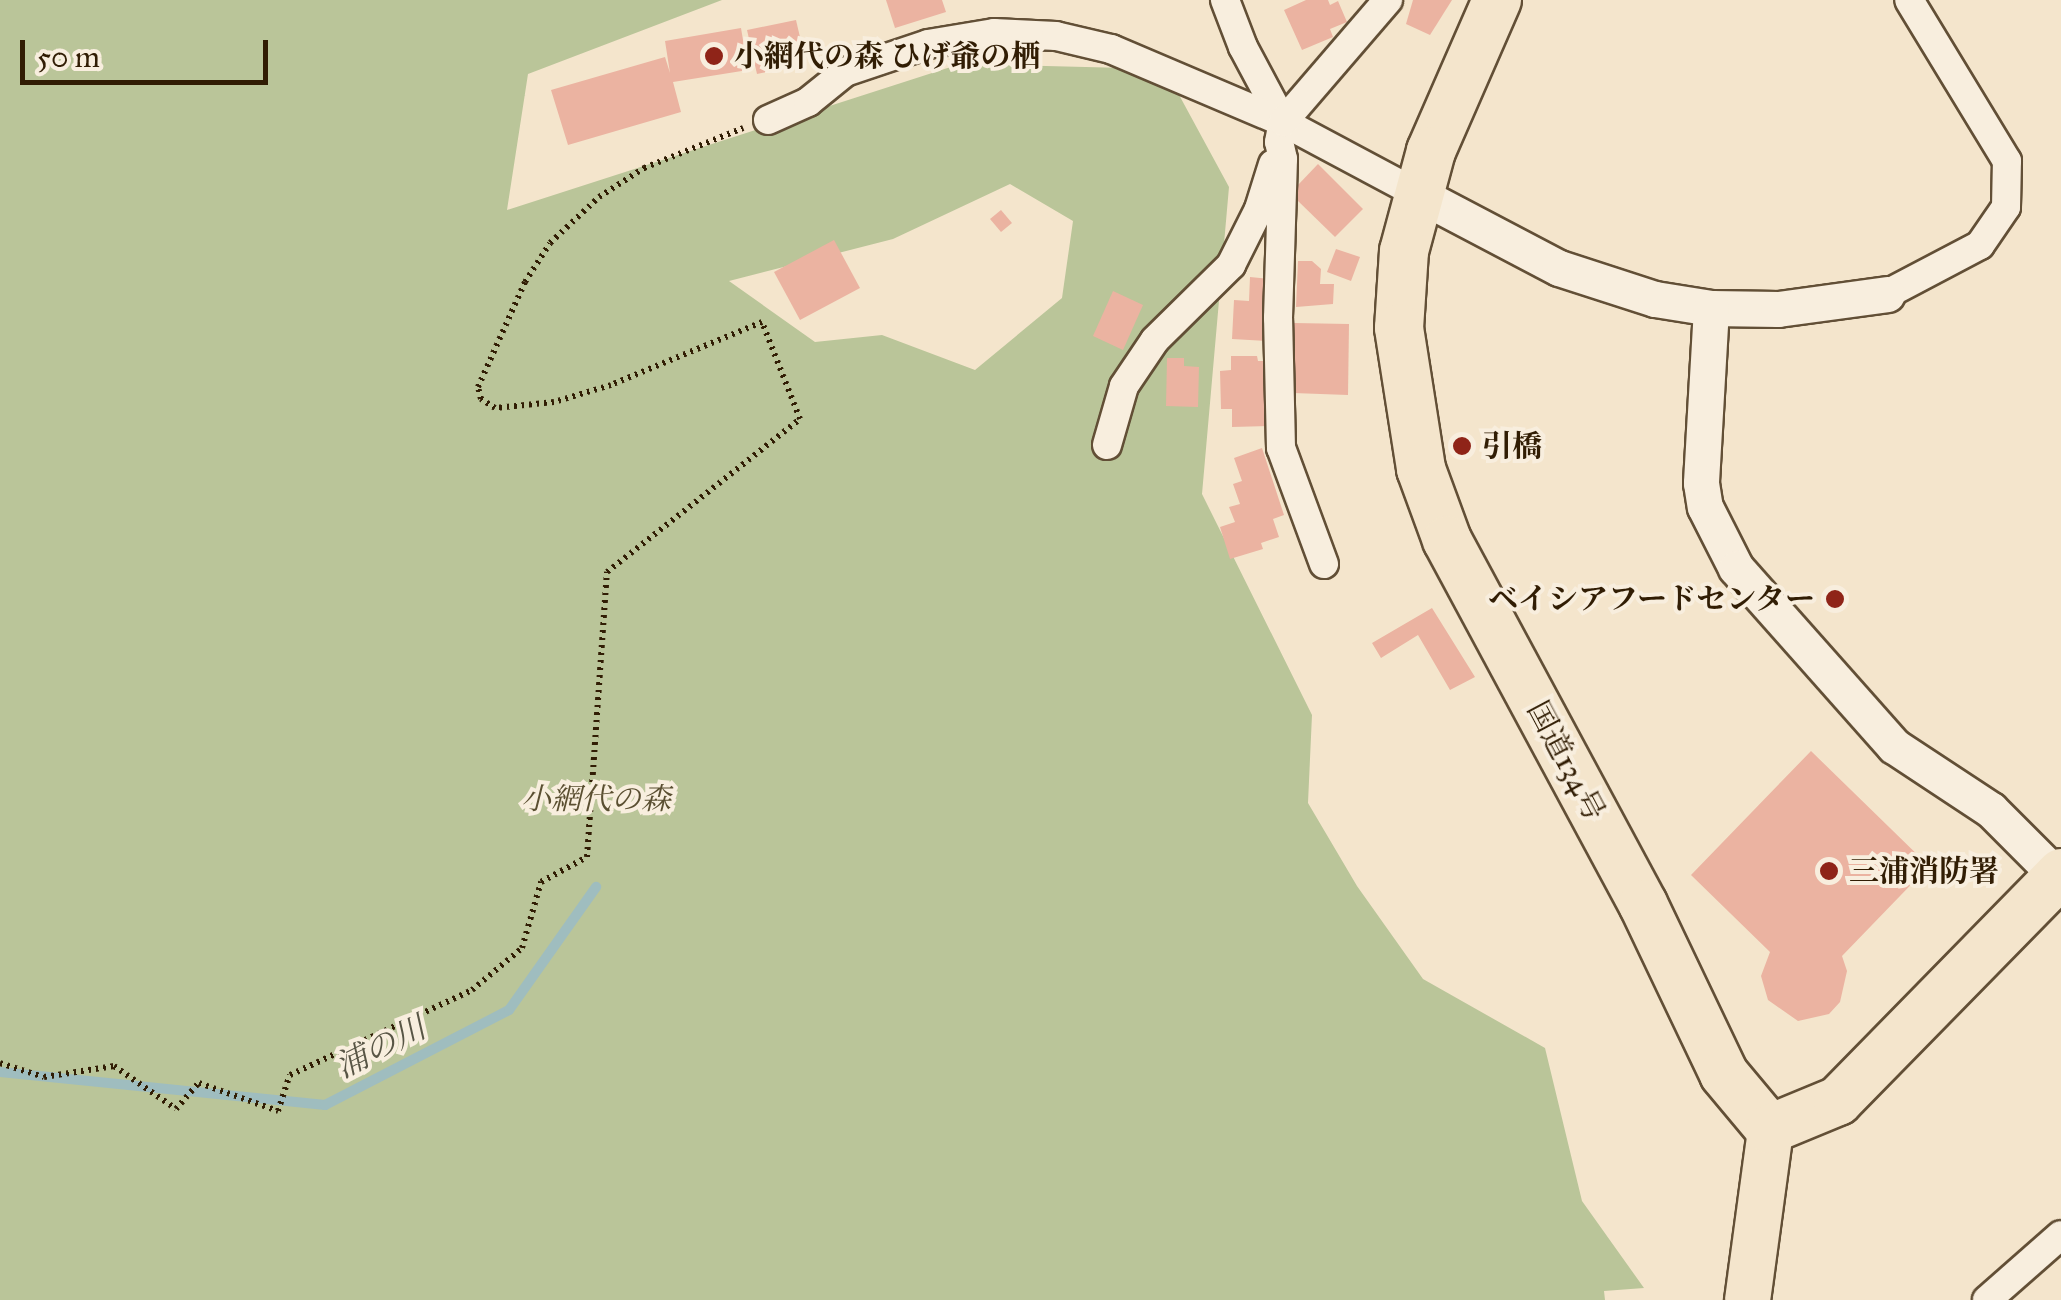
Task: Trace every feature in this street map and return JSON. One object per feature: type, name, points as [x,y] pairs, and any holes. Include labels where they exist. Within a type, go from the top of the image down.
[{"type":"highway","name":"国道134号","points":[[1496,0],[1431,151],[1404,252],[1399,328],[1421,469],[1447,540],[1643,904],[1724,1074],[1770,1129]]},
{"type":"highway","points":[[1770,1129],[1838,1101],[2059,874]]},
{"type":"main road","points":[[1748,1300],[1770,1129]]},
{"type":"street","points":[[1226,0],[1281,132],[1280,448],[1324,564]]},
{"type":"street","points":[[1107,445],[1124,386],[1145,356],[1231,265],[1260,209],[1281,132],[1388,0]]},
{"type":"street","points":[[768,120],[808,102],[846,72],[928,44],[994,33],[1056,36],[1112,49],[1418,194],[1516,248],[1606,286],[1711,308],[1778,309],[1887,294],[1980,245],[2006,207],[2007,161],[1908,0]]},
{"type":"street","points":[[1711,308],[1702,483],[1706,507],[1736,568],[1894,746],[1991,810],[2059,874]]},
{"type":"street","points":[[1987,1300],[2061,1235]]},
{"type":"path","points":[[0,1063],[44,1077],[114,1066],[176,1109],[199,1082],[278,1111],[290,1075],[472,990],[522,948],[541,882],[587,857],[607,572],[800,419],[762,322],[611,385],[554,402],[495,408],[481,399],[478,387],[525,282],[550,243],[599,197],[644,168],[768,120]]},
{"type":"green space","name":"小網代の森","points":[[0,0],[722,0],[528,74],[507,210],[960,64],[1165,69],[1229,187],[1202,494],[1312,715],[1308,803],[1357,886],[1423,979],[1545,1048],[1582,1201],[1644,1288],[1604,1291],[1605,1300],[0,1300]],"holes":[[[1010,184],[1073,221],[1062,298],[975,370],[882,335],[815,342],[729,281],[893,239]]]},
{"type":"building","points":[[886,0],[942,0],[946,12],[895,28]]},
{"type":"building","points":[[1306,0],[1328,0],[1330,5],[1338,1],[1347,22],[1330,29],[1333,37],[1302,50],[1284,10]]},
{"type":"building","points":[[1413,0],[1452,0],[1430,35],[1406,24]]},
{"type":"building","points":[[796,20],[806,63],[757,74],[747,30]]},
{"type":"building","points":[[741,28],[748,70],[673,82],[681,112],[568,145],[551,90],[665,57],[670,73],[665,41]]},
{"type":"building","points":[[1318,164],[1363,209],[1335,237],[1297,200],[1297,186]]},
{"type":"building","points":[[1001,210],[1012,223],[1001,232],[990,219]]},
{"type":"building","points":[[834,240],[860,288],[800,320],[774,272]]},
{"type":"building","points":[[1336,249],[1360,257],[1351,281],[1327,272]]},
{"type":"building","points":[[1298,261],[1312,261],[1321,269],[1320,284],[1334,284],[1333,304],[1296,307]]},
{"type":"building","points":[[1250,277],[1270,279],[1267,341],[1232,339],[1234,300],[1249,301]]},
{"type":"building","points":[[1113,291],[1143,305],[1123,350],[1093,336]]},
{"type":"building","points":[[1294,323],[1349,324],[1348,395],[1293,393]]},
{"type":"building","points":[[1231,356],[1257,356],[1258,361],[1267,361],[1269,426],[1232,427],[1232,409],[1221,409],[1220,371],[1231,370]]},
{"type":"building","points":[[1167,358],[1184,358],[1184,366],[1199,367],[1198,407],[1166,406]]},
{"type":"building","points":[[1262,448],[1284,515],[1273,519],[1279,537],[1261,543],[1263,549],[1230,559],[1220,527],[1235,522],[1229,507],[1240,504],[1233,484],[1242,481],[1234,458]]},
{"type":"building","points":[[1432,608],[1475,677],[1450,690],[1418,635],[1381,658],[1372,643]]},
{"type":"building","points":[[1811,751],[1929,866],[1842,956],[1847,971],[1840,1002],[1829,1014],[1798,1021],[1768,1000],[1761,976],[1770,952],[1691,875]]},
{"type":"waterway","name":"浦の川","points":[[0,1072],[325,1105],[509,1010],[596,887]]},
{"type":"place","name":"小網代の森 ひげ爺の栖","points":[[714,56]]},
{"type":"place","name":"引橋","points":[[1462,446]]},
{"type":"place","name":"ベイシアフードセンター","points":[[1835,599]]},
{"type":"place","name":"三浦消防署","points":[[1829,871]]}]
